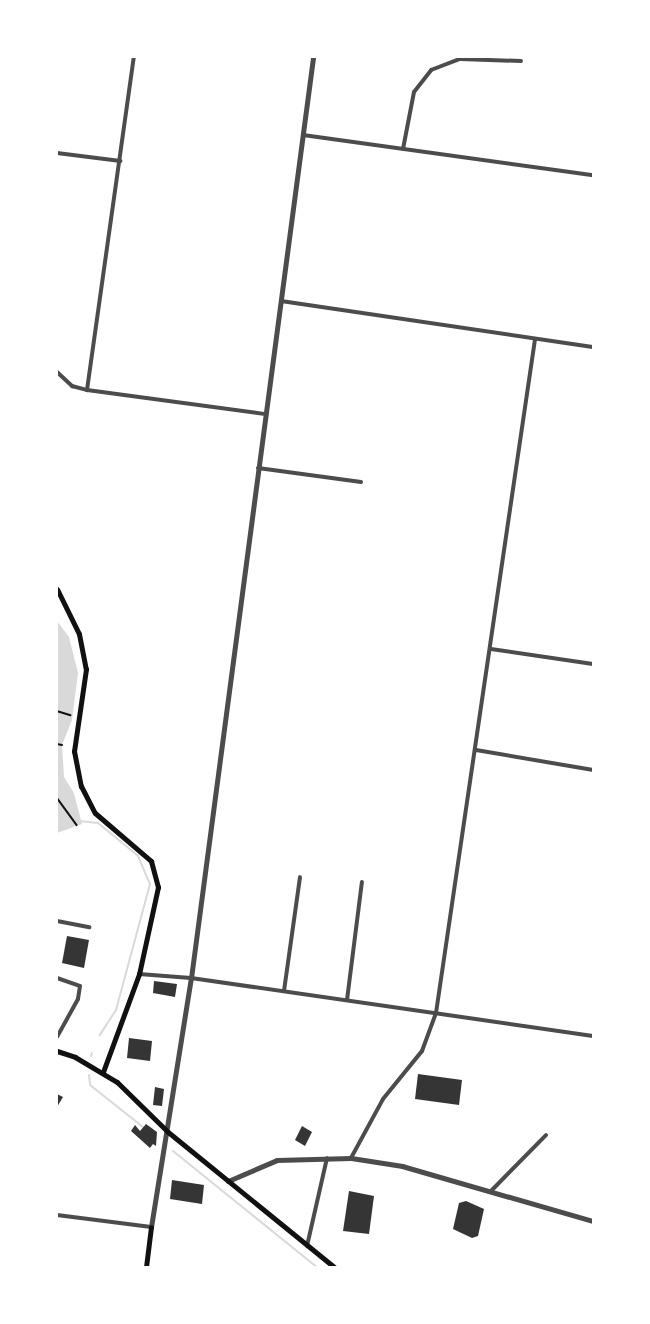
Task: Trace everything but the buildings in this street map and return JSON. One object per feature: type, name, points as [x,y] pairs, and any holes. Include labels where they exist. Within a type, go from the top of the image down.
[{"type":"main road","points":[[57,589],[79,634],[86,669],[74,751],[81,786],[96,813],[144,852],[156,872],[158,887],[139,974],[103,1072]]},
{"type":"main road","points":[[57,1051],[103,1072],[168,1135],[334,1267]]},
{"type":"main road","points":[[146,1267],[151,1227]]},
{"type":"street","points":[[87,390],[134,57]]},
{"type":"street","points":[[57,1215],[151,1227],[168,1135],[191,978],[313,57]]},
{"type":"street","points":[[404,149],[414,92],[431,70],[460,59],[520,61]]},
{"type":"street","points":[[303,135],[593,175]]},
{"type":"street","points":[[57,153],[120,161]]},
{"type":"street","points":[[281,301],[593,347]]},
{"type":"street","points":[[351,1158],[383,1099],[422,1051],[436,1013],[459,842],[476,750],[535,339]]},
{"type":"street","points":[[57,372],[72,386],[87,390],[265,414]]},
{"type":"street","points":[[257,468],[361,482]]},
{"type":"street","points":[[491,649],[593,664]]},
{"type":"street","points":[[476,750],[593,770]]},
{"type":"street","points":[[284,991],[300,877]]},
{"type":"street","points":[[347,1000],[362,882]]},
{"type":"street","points":[[57,921],[89,927]]},
{"type":"street","points":[[139,974],[191,978],[593,1036]]},
{"type":"street","points":[[57,978],[80,986],[78,999],[57,1037]]},
{"type":"street","points":[[492,1190],[546,1135]]},
{"type":"street","points":[[307,1246],[327,1157]]},
{"type":"street","points":[[228,1181],[277,1160],[351,1158],[396,1165],[492,1190],[593,1221]]},
{"type":"path","points":[[57,711],[70,715]]},
{"type":"path","points":[[57,744],[62,745]]},
{"type":"path","points":[[58,799],[77,825]]},
{"type":"shaded area","points":[[57,621],[69,637],[78,673],[72,720],[62,745],[64,777],[74,793],[82,824],[57,833]]},
{"type":"waterway","points":[[79,821],[98,823],[138,856],[150,884],[116,1010],[100,1035]]},
{"type":"waterway","points":[[89,1075],[90,1085],[143,1127]]},
{"type":"waterway","points":[[173,1151],[317,1267]]}]
